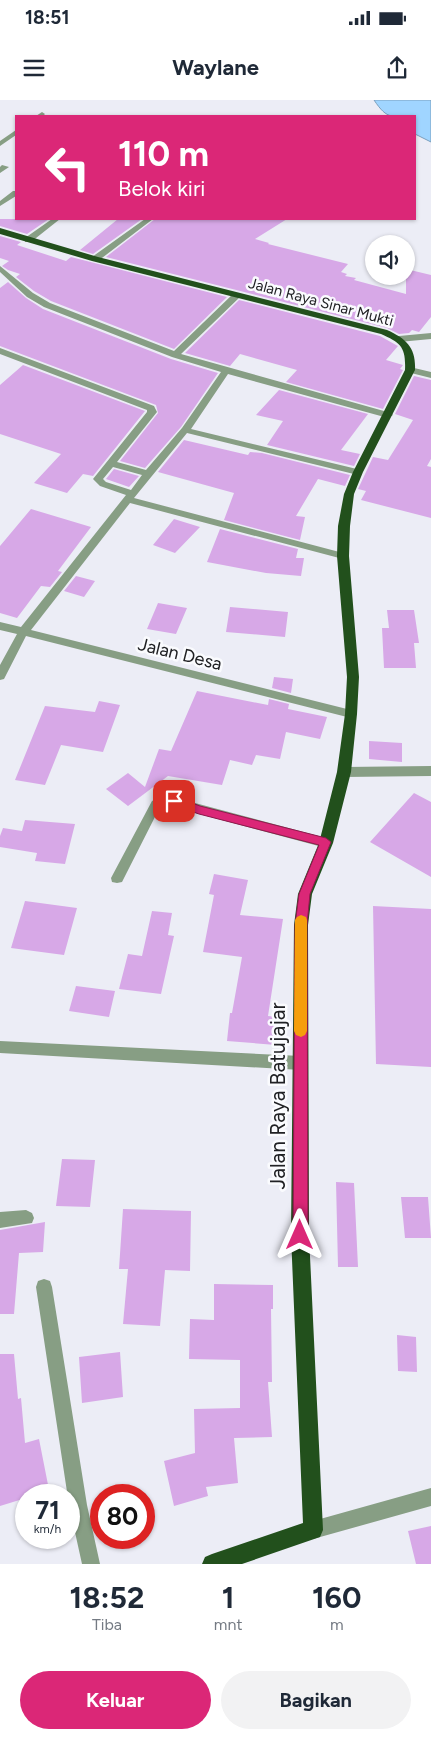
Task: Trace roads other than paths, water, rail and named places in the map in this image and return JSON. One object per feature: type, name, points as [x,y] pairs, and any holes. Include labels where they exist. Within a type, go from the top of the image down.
[{"type":"highway","name":"Jalan Raya Sinar Mukti","points":[[0,231],[95,259],[365,327],[399,339],[407,346],[410,352],[410,370]]},
{"type":"highway","points":[[344,772],[353,677],[343,556],[344,526],[348,502],[358,472],[410,370]]},
{"type":"highway","name":"Jalan Raya Batujajar","points":[[313,1530],[300,1235],[301,925],[304,894],[326,842],[344,772]]},
{"type":"highway","points":[[212,1564],[234,1561],[313,1530]]},
{"type":"street","points":[[0,144],[15,133]]},
{"type":"street","points":[[0,204],[15,194]]},
{"type":"street","points":[[28,240],[55,220]]},
{"type":"street","points":[[95,259],[148,220]]},
{"type":"street","points":[[0,268],[30,295],[47,306],[175,355],[226,371],[388,415]]},
{"type":"street","points":[[175,355],[237,295]]},
{"type":"street","points":[[399,339],[431,336]]},
{"type":"street","points":[[0,351],[151,408],[152,412],[110,462],[98,480],[99,482],[132,497],[234,529],[343,556]]},
{"type":"street","points":[[410,370],[431,375]]},
{"type":"street","points":[[0,676],[23,632],[132,497],[148,474],[186,430],[226,371]]},
{"type":"street","points":[[186,430],[358,472]]},
{"type":"street","points":[[110,462],[148,474]]},
{"type":"street","name":"Jalan Desa","points":[[0,626],[351,714]]},
{"type":"street","points":[[344,772],[431,770]]},
{"type":"street","points":[[117,878],[156,804],[166,800],[326,842]]},
{"type":"street","points":[[0,1047],[301,1063]]},
{"type":"street","points":[[0,1220],[26,1218]]},
{"type":"street","points":[[44,1287],[78,1505],[91,1564]]},
{"type":"street","points":[[313,1530],[431,1497]]},
{"type":"water","points":[[374,100],[431,100],[431,142],[416,134],[416,115],[389,115]]}]
